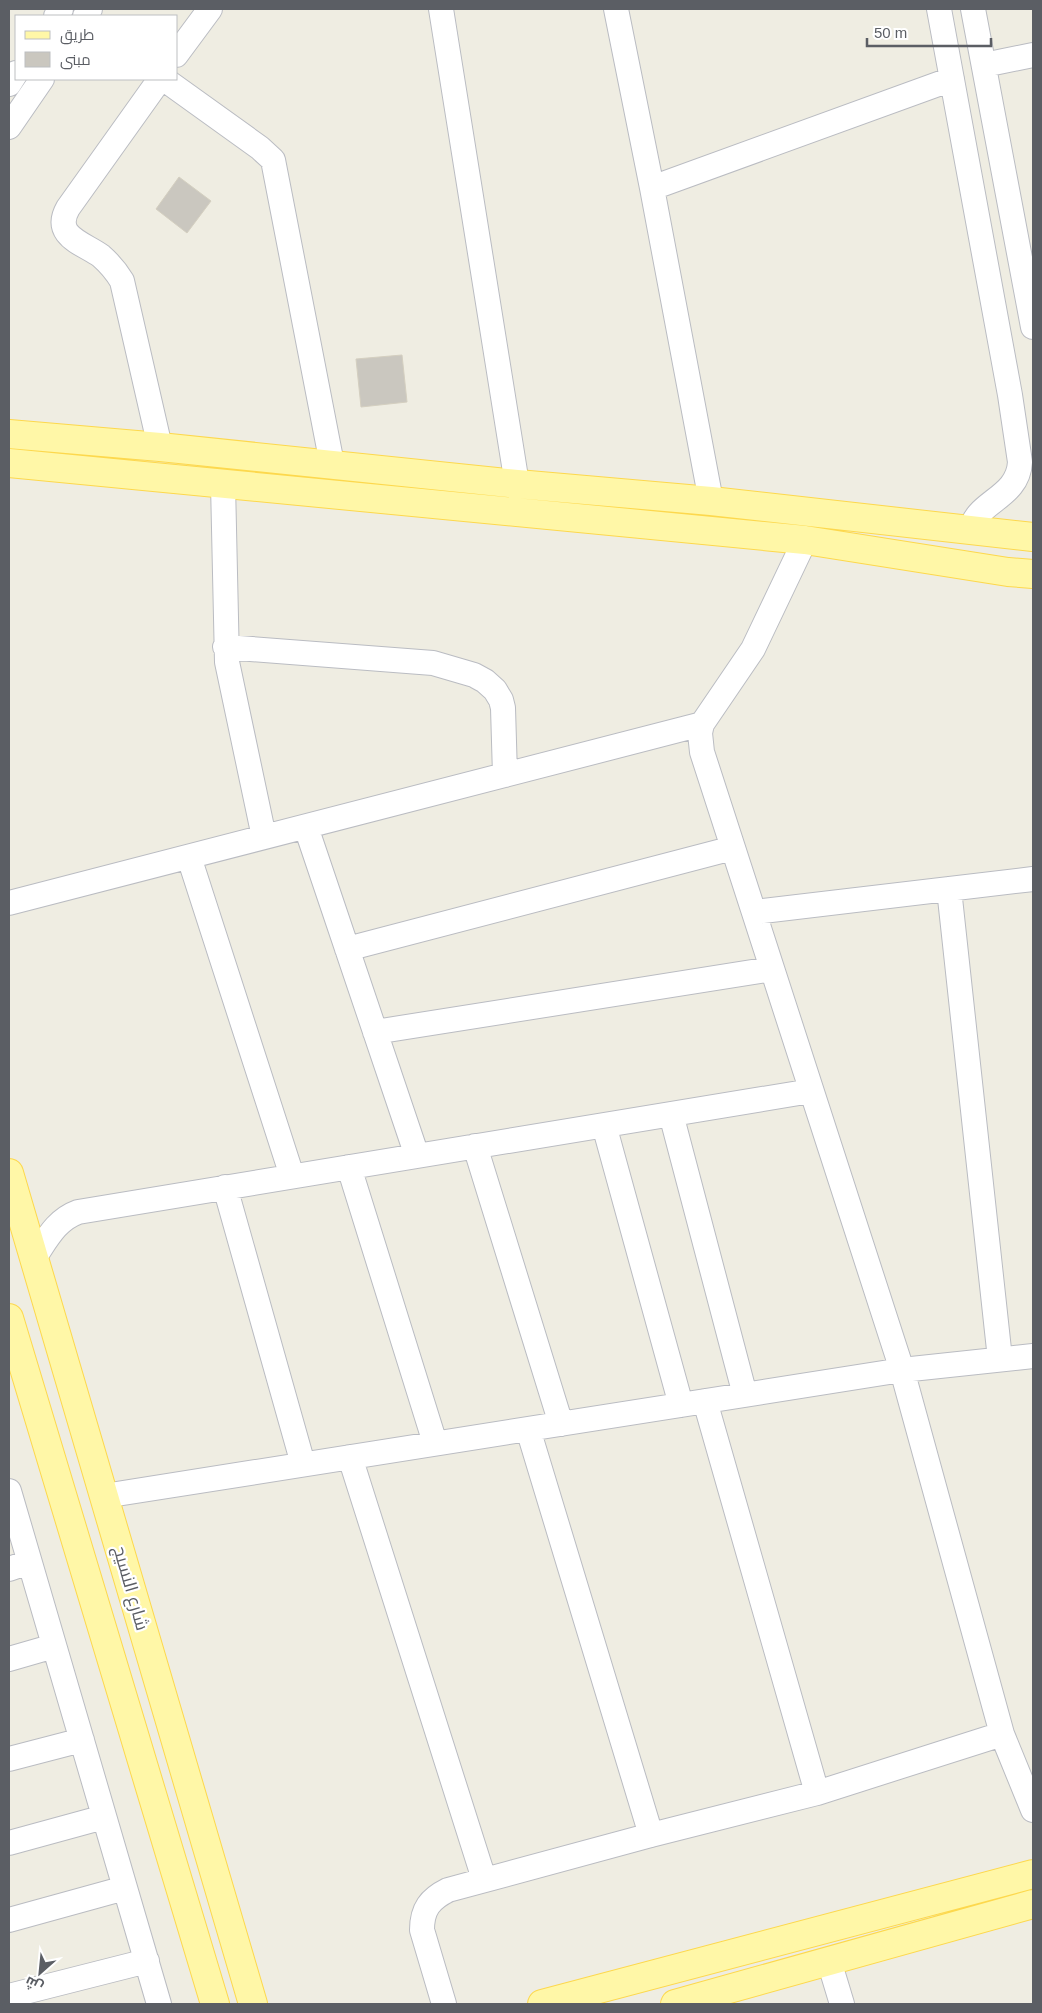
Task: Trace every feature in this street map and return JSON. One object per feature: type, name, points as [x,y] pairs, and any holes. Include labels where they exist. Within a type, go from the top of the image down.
[{"type":"main road","points":[[9,434],[160,447],[517,484],[711,501],[1033,537]]},
{"type":"main road","points":[[9,464],[805,540],[991,570],[1033,574]]},
{"type":"main road","points":[[432,475],[432,504]]},
{"type":"main road","points":[[991,570],[1004,534]]},
{"type":"main road","name":"شارع النسيج","points":[[9,1173],[253,2004]]},
{"type":"main road","points":[[9,1318],[16,1372],[215,2004]]},
{"type":"main road","points":[[542,2004],[1033,1874]]},
{"type":"main road","points":[[675,2004],[1033,1904]]},
{"type":"street","points":[[178,52],[210,9]]},
{"type":"street","points":[[441,9],[517,484]]},
{"type":"street","points":[[616,9],[711,501]]},
{"type":"street","points":[[939,9],[1010,395],[1020,462],[1017,475],[1008,490],[979,513],[972,521],[971,531]]},
{"type":"street","points":[[973,9],[1033,327]]},
{"type":"street","points":[[984,65],[1033,55]]},
{"type":"street","points":[[652,188],[952,79]]},
{"type":"street","points":[[9,127],[41,80]]},
{"type":"street","points":[[159,80],[68,208],[63,220],[64,228],[68,235],[100,256],[116,271],[122,281],[160,447]]},
{"type":"street","points":[[165,80],[256,145],[273,160],[332,464]]},
{"type":"street","points":[[976,216],[1011,210]]},
{"type":"street","points":[[223,484],[225,647],[264,837]]},
{"type":"street","points":[[805,540],[753,649],[702,724],[700,733],[702,752],[902,1370],[1002,1734],[1033,1810]]},
{"type":"street","points":[[225,647],[433,663],[474,674],[494,690],[501,700],[505,775]]},
{"type":"street","points":[[9,904],[702,724]]},
{"type":"street","points":[[306,826],[417,1156]]},
{"type":"street","points":[[347,949],[733,848]]},
{"type":"street","points":[[189,857],[292,1176]]},
{"type":"street","points":[[754,912],[1033,879]]},
{"type":"street","points":[[948,889],[1000,1359]]},
{"type":"street","points":[[375,1032],[772,969]]},
{"type":"street","points":[[34,1258],[53,1228],[62,1220],[78,1212],[811,1091]]},
{"type":"street","points":[[671,1114],[745,1395]]},
{"type":"street","points":[[604,1125],[681,1405]]},
{"type":"street","points":[[475,1146],[561,1424]]},
{"type":"street","points":[[350,1167],[435,1444]]},
{"type":"street","points":[[225,1187],[303,1464]]},
{"type":"street","points":[[104,1496],[902,1370],[1033,1356]]},
{"type":"street","points":[[705,1401],[817,1793]]},
{"type":"street","points":[[528,1429],[651,1835]]},
{"type":"street","points":[[350,1457],[484,1880]]},
{"type":"street","points":[[9,1492],[19,1566],[54,1646],[159,2004]]},
{"type":"street","points":[[9,1659],[54,1646]]},
{"type":"street","points":[[444,2004],[422,1930],[424,1912],[429,1902],[448,1890],[651,1835],[817,1793],[1002,1734]]},
{"type":"street","points":[[9,1758],[82,1740]]},
{"type":"street","points":[[9,1843],[104,1817]]},
{"type":"street","points":[[9,1920],[125,1888]]},
{"type":"street","points":[[9,1996],[147,1961]]},
{"type":"street","points":[[829,1961],[842,2004]]},
{"type":"building","points":[[179,177],[211,201],[187,233],[156,209]]},
{"type":"building","points":[[402,355],[407,402],[361,407],[356,359]]}]
